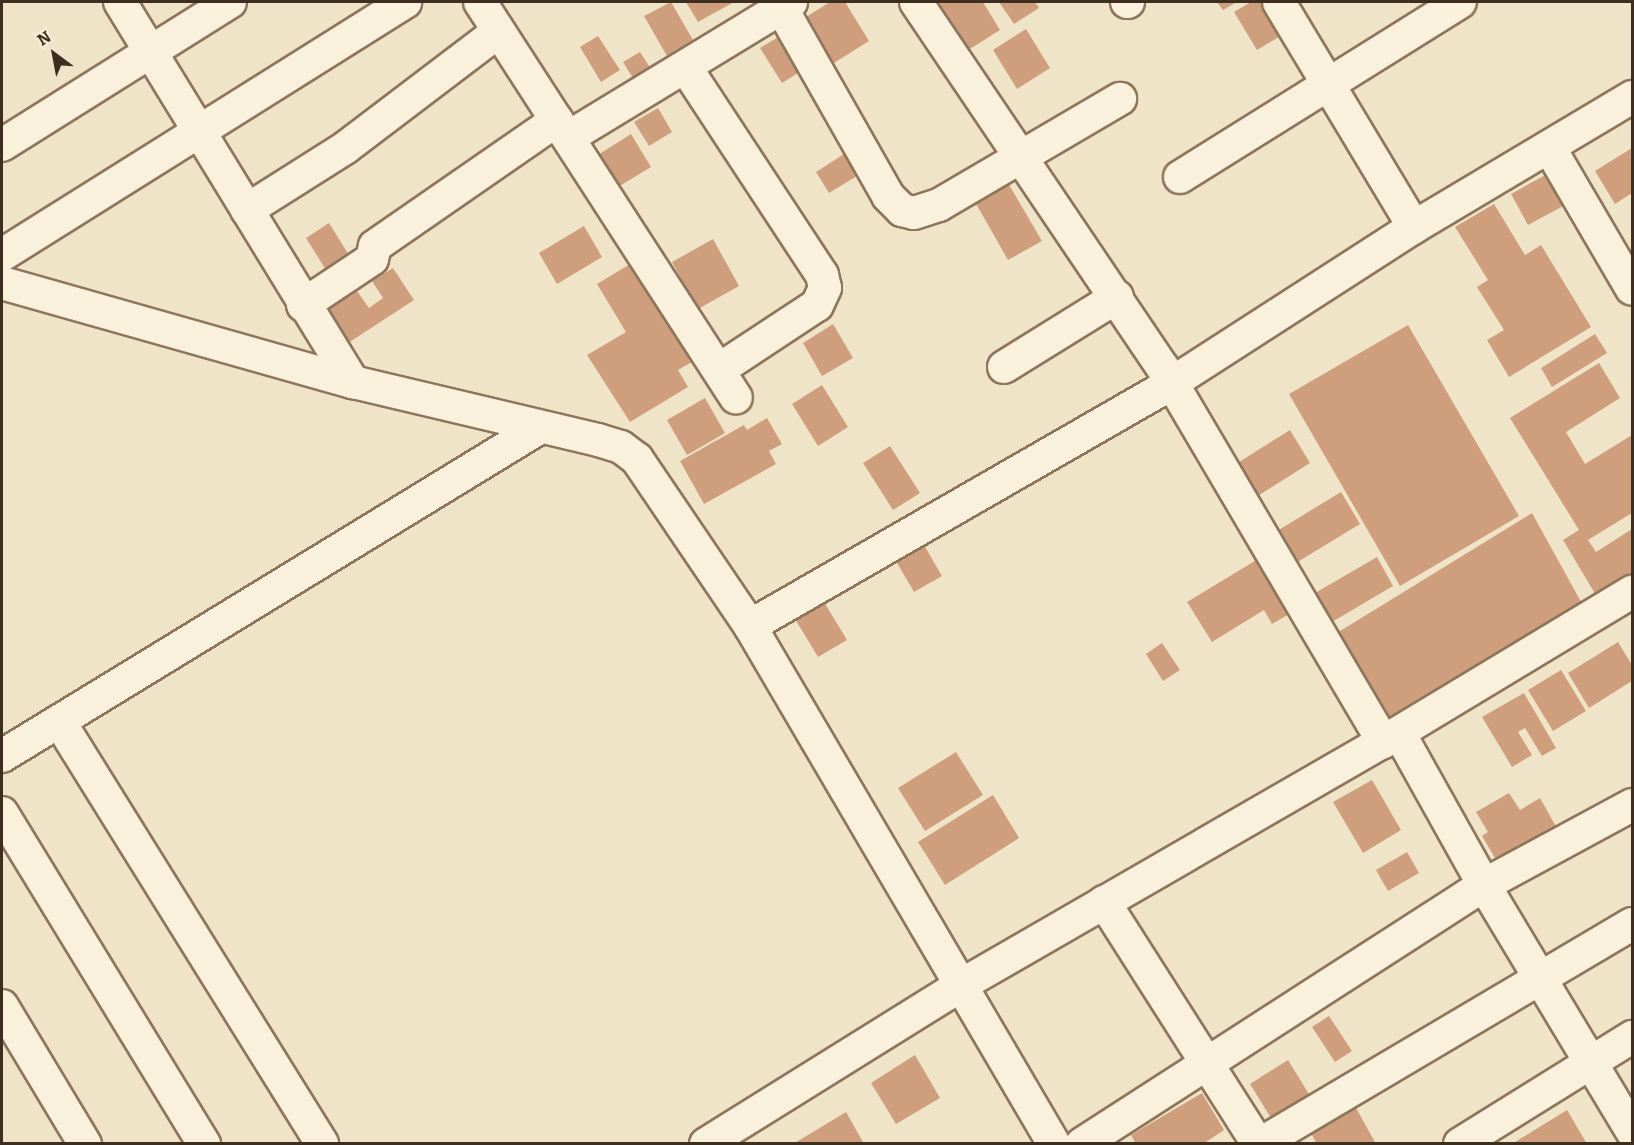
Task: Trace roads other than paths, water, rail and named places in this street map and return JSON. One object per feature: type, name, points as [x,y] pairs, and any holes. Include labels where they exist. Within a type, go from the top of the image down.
[{"type":"street","points":[[120,2],[303,304],[353,382]]},
{"type":"street","points":[[2,146],[149,50],[230,2]]},
{"type":"street","points":[[2,255],[198,129],[405,2]]},
{"type":"street","points":[[480,2],[720,369],[736,397]]},
{"type":"street","points":[[916,2],[1023,157],[1172,383],[1484,885],[1632,1131]]},
{"type":"street","points":[[1180,177],[1328,82],[1460,2]]},
{"type":"street","points":[[1283,3],[1414,227]]},
{"type":"street","points":[[303,304],[372,259],[375,246],[563,129],[686,68],[784,4],[888,196],[902,210],[915,213],[939,205],[1120,99]]},
{"type":"street","points":[[247,210],[345,148],[499,31]]},
{"type":"street","points":[[686,68],[822,275],[825,288],[817,305],[720,369]]},
{"type":"street","points":[[750,626],[1172,383],[1414,227],[1632,97]]},
{"type":"street","points":[[1549,147],[1632,289]]},
{"type":"street","points":[[2,283],[353,382],[621,447],[637,459],[750,626],[963,984],[1054,1143]]},
{"type":"street","points":[[1004,368],[1117,297]]},
{"type":"street","points":[[2,756],[539,428]]},
{"type":"street","points":[[706,1143],[963,984],[1391,738],[1632,592]]},
{"type":"street","points":[[59,721],[322,1143]]},
{"type":"street","points":[[1082,1143],[1484,885],[1632,805]]},
{"type":"street","points":[[2,813],[204,1143]]},
{"type":"street","points":[[1104,902],[1259,1143],[1632,924]]},
{"type":"street","points":[[2,1006],[85,1143]]},
{"type":"street","points":[[1460,1143],[1632,1037]]}]
